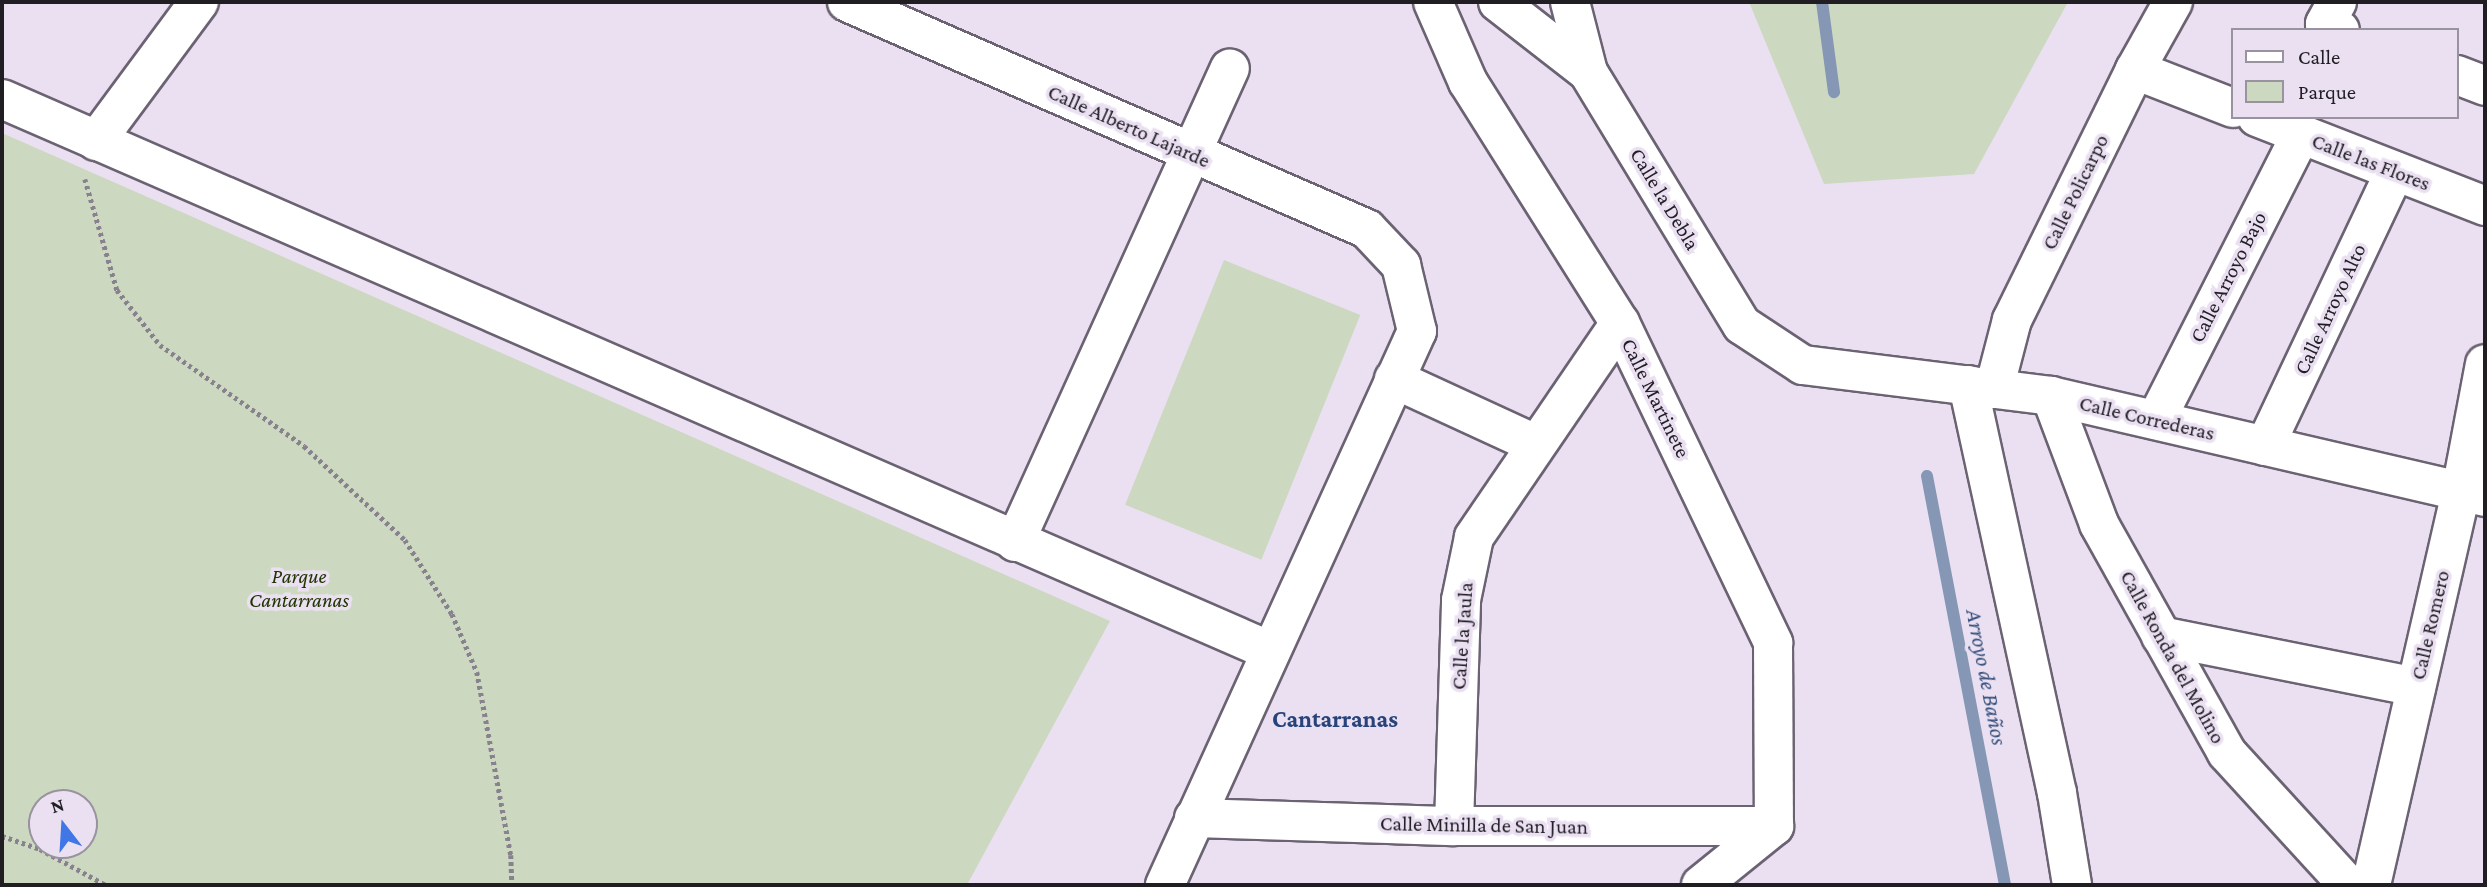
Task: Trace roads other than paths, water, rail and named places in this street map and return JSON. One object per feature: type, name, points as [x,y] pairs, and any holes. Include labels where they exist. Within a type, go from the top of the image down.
[{"type":"street","points":[[96,141],[199,2]]},
{"type":"street","name":"Calle Alberto Lajarde","points":[[847,2],[1367,229],[1401,265],[1417,331],[1394,379]]},
{"type":"street","name":"Calle Martinete","points":[[1433,2],[1468,82],[1620,323],[1773,643],[1774,826]]},
{"type":"street","points":[[1498,2],[1588,72]]},
{"type":"street","name":"Calle la Debla","points":[[1570,2],[1588,72],[1742,325],[1803,365]]},
{"type":"street","name":"Calle Policarpo","points":[[1981,387],[2135,70],[2173,2]]},
{"type":"street","points":[[2335,28],[2325,24],[2337,2]]},
{"type":"street","points":[[1015,542],[1230,68]]},
{"type":"street","points":[[2135,70],[2232,108]]},
{"type":"street","points":[[2459,76],[2485,86]]},
{"type":"street","points":[[2,99],[1270,651]]},
{"type":"street","name":"Calle las Flores","points":[[2262,119],[2485,206]]},
{"type":"street","name":"Calle Arroyo Bajo","points":[[2156,420],[2301,134]]},
{"type":"street","name":"Calle Arroyo Alto","points":[[2265,446],[2395,171]]},
{"type":"street","name":"Calle la Jaula","points":[[1454,826],[1463,587],[1474,537],[1620,323]]},
{"type":"street","name":"Calle Romero","points":[[2371,885],[2416,687],[2473,494],[2485,364]]},
{"type":"street","name":"Calle Correderas","points":[[1803,365],[2051,396],[2473,494]]},
{"type":"street","points":[[1165,885],[1394,379],[1535,444]]},
{"type":"street","points":[[1981,387],[2072,885]]},
{"type":"street","name":"Calle Ronda del Molino","points":[[2051,396],[2099,524],[2227,753],[2348,885]]},
{"type":"street","points":[[2161,636],[2416,687]]},
{"type":"street","name":"Calle Minilla de San Juan","points":[[1194,818],[1454,826],[1774,826]]},
{"type":"street","points":[[1701,885],[1774,826]]},
{"type":"waterway","name":"Arroyo de Baños","points":[[1822,2],[1834,92]]},
{"type":"waterway","name":"Arroyo de Baños","points":[[1927,476],[2005,885]]},
{"type":"district","name":"Cantarranas","points":[[1335,719]]},
{"type":"park label","name":"Parque Cantarranas","points":[[299,588]]}]
